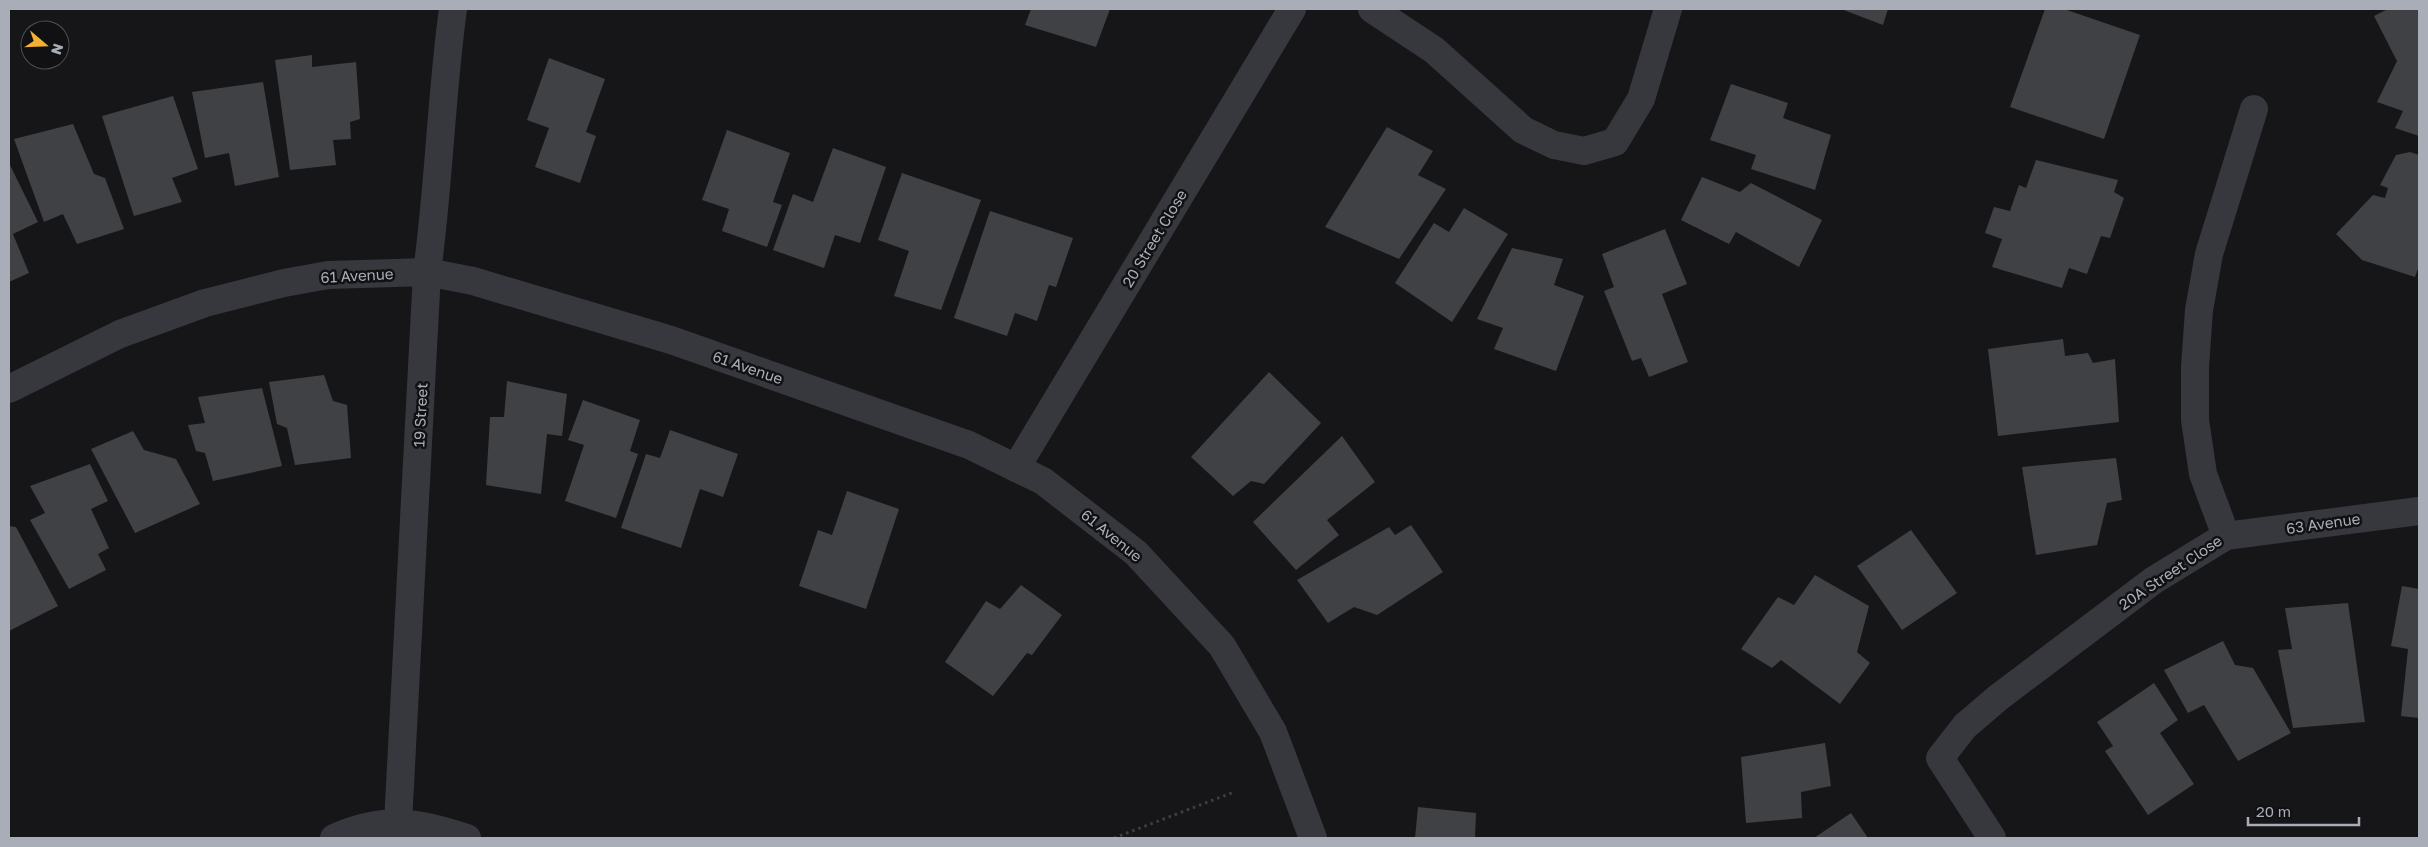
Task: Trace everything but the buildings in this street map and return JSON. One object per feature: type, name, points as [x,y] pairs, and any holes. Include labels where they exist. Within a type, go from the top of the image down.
[{"type":"street","name":"19 Street","points":[[398,823],[426,272],[435,212],[444,74],[453,9]]},
{"type":"street","name":"20 Street Close","points":[[1016,468],[1292,9]]},
{"type":"street","points":[[1372,9],[1434,50],[1523,130],[1554,145],[1584,151],[1616,142],[1641,100],[1668,9]]},
{"type":"street","name":"20A Street Close","points":[[1992,838],[1940,758],[1965,726],[1999,697],[2154,580],[2226,536],[2203,474],[2195,420],[2194,367],[2199,310],[2208,254],[2254,108]]},
{"type":"street","name":"61 Avenue","points":[[9,389],[120,334],[205,303],[284,283],[328,275],[426,272],[473,280],[671,340],[969,445],[1043,480],[1136,552],[1222,646],[1273,732],[1313,838]]},
{"type":"street","name":"63 Avenue","points":[[2226,536],[2419,511]]},
{"type":"street","points":[[334,838],[365,826],[398,823],[420,824],[466,838]]},
{"type":"path","points":[[1114,838],[1234,792]]}]
